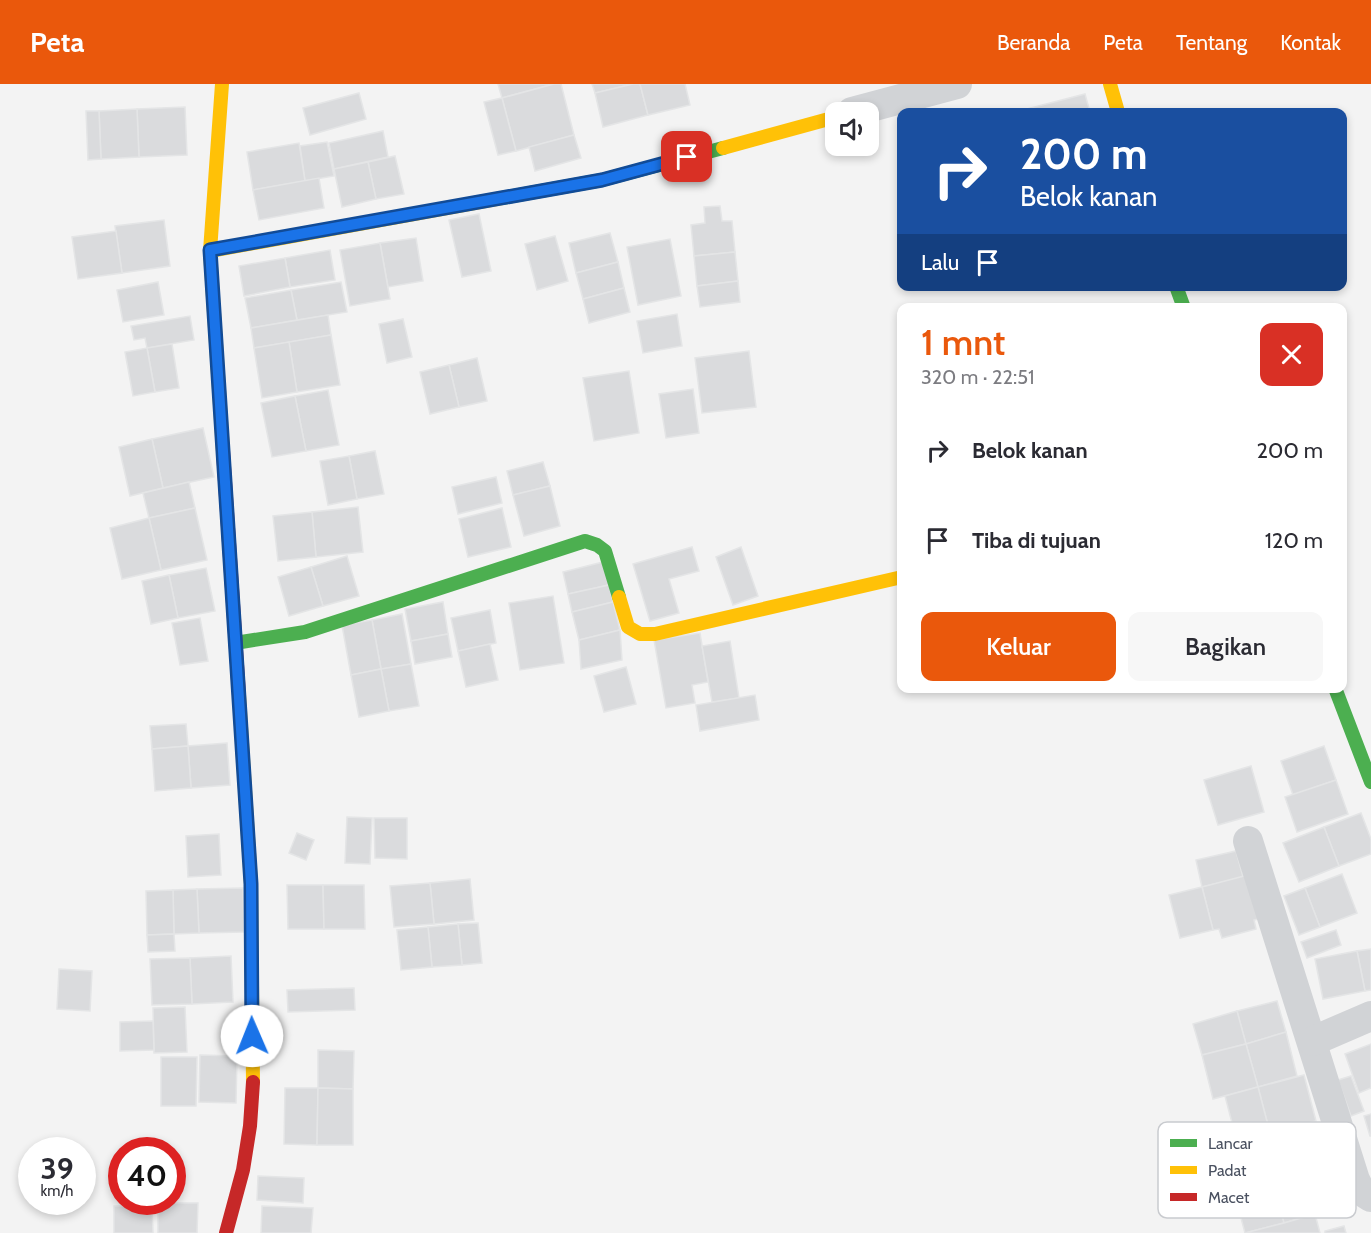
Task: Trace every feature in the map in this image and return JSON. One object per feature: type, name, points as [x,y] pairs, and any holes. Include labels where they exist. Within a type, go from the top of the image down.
[{"type":"street","points":[[222,84],[210,250],[251,884],[253,1079],[250,1126],[243,1170],[226,1233]]},
{"type":"street","points":[[879,105],[957,84]]},
{"type":"street","points":[[1110,84],[1117,108]]},
{"type":"street","points":[[210,250],[602,180],[825,120]]},
{"type":"street","points":[[235,643],[305,632],[327,626],[585,541],[597,544],[605,551],[628,627],[640,634],[656,634],[897,578]]},
{"type":"street","points":[[1337,693],[1371,782]]},
{"type":"street","points":[[1248,841],[1337,1122]]},
{"type":"street","points":[[1313,1041],[1371,1017]]},
{"type":"street","points":[[1356,1182],[1360,1190],[1371,1197]]},
{"type":"building","points":[[498,84],[554,84],[502,98]]},
{"type":"building","points":[[561,84],[574,135],[516,151],[502,98]]},
{"type":"building","points":[[592,84],[633,84],[595,93]]},
{"type":"building","points":[[640,84],[648,115],[603,127],[595,93]]},
{"type":"building","points":[[640,84],[685,84],[690,105],[648,115]]},
{"type":"building","points":[[359,93],[366,119],[310,135],[303,108]]},
{"type":"building","points":[[1085,94],[1089,108],[1031,108]]},
{"type":"building","points":[[502,98],[516,151],[498,155],[484,102]]},
{"type":"building","points":[[185,107],[187,155],[139,157],[137,109]]},
{"type":"building","points":[[137,109],[139,157],[101,159],[99,111]]},
{"type":"building","points":[[86,111],[99,111],[101,159],[88,160]]},
{"type":"building","points":[[383,131],[388,157],[334,169],[329,143]]},
{"type":"building","points":[[574,135],[581,158],[535,171],[529,147]]},
{"type":"building","points":[[327,142],[334,176],[305,181],[300,146]]},
{"type":"building","points":[[299,143],[305,181],[253,190],[247,152]]},
{"type":"building","points":[[395,156],[404,194],[376,199],[368,162]]},
{"type":"building","points":[[368,162],[376,199],[342,207],[334,169]]},
{"type":"building","points":[[319,178],[324,208],[259,220],[253,190]]},
{"type":"building","points":[[720,206],[722,221],[732,221],[735,252],[694,256],[691,225],[705,223],[704,207]]},
{"type":"building","points":[[479,214],[491,271],[462,277],[449,220]]},
{"type":"building","points":[[164,220],[170,266],[122,273],[115,226]]},
{"type":"building","points":[[116,231],[122,273],[78,279],[72,237]]},
{"type":"building","points":[[610,233],[618,262],[576,273],[569,243]]},
{"type":"building","points":[[555,236],[568,281],[537,290],[525,244]]},
{"type":"building","points":[[416,238],[423,281],[388,287],[380,243]]},
{"type":"building","points":[[670,239],[681,296],[638,305],[627,247]]},
{"type":"building","points":[[380,243],[390,299],[350,306],[340,250]]},
{"type":"building","points":[[330,250],[335,280],[290,287],[285,258]]},
{"type":"building","points":[[735,252],[738,281],[697,286],[694,256]]},
{"type":"building","points":[[285,258],[290,287],[244,296],[239,266]]},
{"type":"building","points":[[618,262],[624,288],[583,299],[576,273]]},
{"type":"building","points":[[738,281],[740,302],[700,307],[697,286]]},
{"type":"building","points":[[158,282],[164,315],[123,322],[117,290]]},
{"type":"building","points":[[341,282],[347,312],[297,320],[291,290]]},
{"type":"building","points":[[624,288],[630,312],[589,323],[583,299]]},
{"type":"building","points":[[291,290],[297,320],[251,328],[245,298]]},
{"type":"building","points":[[677,314],[682,346],[643,353],[637,321]]},
{"type":"building","points":[[328,315],[331,335],[254,348],[251,328]]},
{"type":"building","points":[[190,316],[194,340],[147,348],[145,338],[134,340],[131,326]]},
{"type":"building","points":[[403,319],[412,357],[387,363],[379,324]]},
{"type":"building","points":[[331,335],[340,385],[297,392],[289,342]]},
{"type":"building","points":[[289,342],[297,392],[262,398],[254,348]]},
{"type":"building","points":[[172,344],[179,388],[155,392],[147,348]]},
{"type":"building","points":[[147,348],[155,392],[133,396],[125,352]]},
{"type":"building","points":[[749,351],[756,407],[702,413],[695,358]]},
{"type":"building","points":[[477,358],[487,401],[459,407],[449,365]]},
{"type":"building","points":[[449,365],[459,407],[430,414],[420,372]]},
{"type":"building","points":[[629,371],[639,433],[594,441],[583,378]]},
{"type":"building","points":[[693,389],[699,433],[666,438],[659,394]]},
{"type":"building","points":[[328,390],[339,445],[306,451],[295,396]]},
{"type":"building","points":[[295,396],[306,451],[272,457],[261,403]]},
{"type":"building","points":[[203,428],[214,477],[163,488],[152,439]]},
{"type":"building","points":[[152,439],[163,488],[130,496],[119,447]]},
{"type":"building","points":[[375,451],[384,494],[357,499],[349,456]]},
{"type":"building","points":[[349,456],[357,499],[328,505],[320,461]]},
{"type":"building","points":[[543,462],[550,486],[513,495],[507,471]]},
{"type":"building","points":[[496,477],[502,503],[458,514],[452,487]]},
{"type":"building","points":[[189,482],[195,508],[149,518],[143,493]]},
{"type":"building","points":[[550,486],[560,526],[524,536],[513,495]]},
{"type":"building","points":[[358,507],[363,552],[316,557],[312,512]]},
{"type":"building","points":[[195,508],[207,560],[161,570],[149,518]]},
{"type":"building","points":[[502,508],[511,547],[468,557],[459,519]]},
{"type":"building","points":[[312,512],[316,557],[278,561],[273,516]]},
{"type":"building","points":[[149,518],[161,570],[122,579],[110,528]]},
{"type":"building","points":[[692,547],[699,571],[669,579],[679,613],[650,621],[633,564]]},
{"type":"building","points":[[741,547],[758,596],[733,605],[716,557]]},
{"type":"building","points":[[347,556],[359,596],[323,606],[311,567]]},
{"type":"building","points":[[603,562],[609,585],[568,594],[563,572]]},
{"type":"building","points":[[311,567],[323,606],[289,616],[278,577]]},
{"type":"building","points":[[206,568],[215,611],[178,618],[169,575]]},
{"type":"building","points":[[169,575],[178,618],[151,624],[142,581]]},
{"type":"building","points":[[609,585],[613,602],[572,612],[568,594]]},
{"type":"building","points":[[553,596],[564,663],[520,670],[509,603]]},
{"type":"building","points":[[443,602],[448,634],[411,641],[405,609]]},
{"type":"building","points":[[613,602],[620,630],[579,640],[572,612]]},
{"type":"building","points":[[490,610],[496,643],[458,651],[451,618]]},
{"type":"building","points":[[402,614],[411,664],[381,669],[372,620]]},
{"type":"building","points":[[200,618],[208,661],[180,665],[172,623]]},
{"type":"building","points":[[372,620],[381,669],[351,675],[342,625]]},
{"type":"building","points":[[620,630],[622,660],[581,669],[579,640]]},
{"type":"building","points":[[700,633],[708,682],[692,685],[695,703],[666,708],[654,640]]},
{"type":"building","points":[[448,634],[452,657],[415,664],[411,641]]},
{"type":"building","points":[[730,641],[739,698],[712,702],[702,646]]},
{"type":"building","points":[[490,644],[498,680],[466,687],[458,651]]},
{"type":"building","points":[[411,664],[419,706],[389,711],[381,669]]},
{"type":"building","points":[[626,667],[636,704],[604,712],[594,676]]},
{"type":"building","points":[[381,669],[389,711],[359,717],[351,675]]},
{"type":"building","points":[[755,695],[759,720],[700,731],[696,705]]},
{"type":"building","points":[[186,724],[188,746],[152,749],[150,726]]},
{"type":"building","points":[[227,743],[230,785],[191,788],[188,746]]},
{"type":"building","points":[[188,746],[191,788],[155,791],[152,749]]},
{"type":"building","points":[[1324,746],[1336,780],[1293,795],[1281,761]]},
{"type":"building","points":[[1251,766],[1264,812],[1218,825],[1204,780]]},
{"type":"building","points":[[1336,780],[1348,814],[1297,832],[1285,797]]},
{"type":"building","points":[[1361,813],[1371,839],[1371,854],[1339,866],[1324,827]]},
{"type":"building","points":[[347,817],[372,818],[370,864],[345,863]]},
{"type":"building","points":[[374,818],[407,818],[407,859],[375,858]]},
{"type":"building","points":[[1324,827],[1339,866],[1299,882],[1283,843]]},
{"type":"building","points":[[297,833],[314,840],[306,860],[289,853]]},
{"type":"building","points":[[219,834],[221,875],[188,877],[186,836]]},
{"type":"building","points":[[1236,851],[1243,877],[1202,887],[1196,860]]},
{"type":"building","points":[[1342,874],[1357,913],[1320,927],[1305,888]]},
{"type":"building","points":[[1248,875],[1259,919],[1254,920],[1256,929],[1222,938],[1219,929],[1213,930],[1202,887]]},
{"type":"building","points":[[470,879],[474,920],[434,924],[430,883]]},
{"type":"building","points":[[430,883],[434,924],[394,927],[390,886]]},
{"type":"building","points":[[287,885],[323,885],[324,929],[288,929]]},
{"type":"building","points":[[323,885],[364,885],[365,929],[324,929]]},
{"type":"building","points":[[1202,887],[1213,930],[1180,938],[1169,895]]},
{"type":"building","points":[[243,888],[244,932],[199,933],[197,889]]},
{"type":"building","points":[[1305,888],[1320,927],[1299,935],[1284,896]]},
{"type":"building","points":[[197,889],[199,933],[174,934],[173,890]]},
{"type":"building","points":[[173,890],[174,934],[147,935],[146,891]]},
{"type":"building","points":[[478,923],[482,963],[462,965],[458,924]]},
{"type":"building","points":[[458,924],[462,965],[432,967],[428,927]]},
{"type":"building","points":[[428,927],[432,967],[401,970],[397,930]]},
{"type":"building","points":[[1336,930],[1341,945],[1307,958],[1301,942]]},
{"type":"building","points":[[174,934],[175,951],[148,952],[147,935]]},
{"type":"building","points":[[1371,949],[1371,990],[1365,991],[1357,951]]},
{"type":"building","points":[[1357,951],[1365,991],[1323,999],[1315,959]]},
{"type":"building","points":[[231,956],[233,1002],[192,1004],[190,958]]},
{"type":"building","points":[[190,958],[192,1004],[152,1005],[150,959]]},
{"type":"building","points":[[59,969],[92,971],[90,1011],[57,1009]]},
{"type":"building","points":[[354,988],[355,1010],[288,1012],[287,990]]},
{"type":"building","points":[[1277,1001],[1286,1032],[1246,1044],[1237,1011]]},
{"type":"building","points":[[185,1007],[187,1052],[154,1053],[153,1008]]},
{"type":"building","points":[[1237,1011],[1246,1044],[1202,1055],[1193,1024]]},
{"type":"building","points":[[153,1021],[154,1050],[120,1051],[120,1022]]},
{"type":"building","points":[[1286,1032],[1297,1076],[1258,1087],[1246,1044]]},
{"type":"building","points":[[1246,1044],[1258,1087],[1213,1099],[1202,1055]]},
{"type":"building","points":[[1371,1044],[1371,1088],[1359,1093],[1345,1054]]},
{"type":"building","points":[[318,1050],[354,1051],[353,1089],[318,1088]]},
{"type":"building","points":[[200,1055],[237,1056],[236,1103],[199,1102]]},
{"type":"building","points":[[161,1057],[197,1057],[196,1106],[161,1106]]},
{"type":"building","points":[[1304,1075],[1316,1121],[1267,1122],[1258,1087]]},
{"type":"building","points":[[1351,1076],[1364,1111],[1351,1116],[1338,1080]]},
{"type":"building","points":[[1258,1087],[1267,1122],[1232,1122],[1225,1096]]},
{"type":"building","points":[[285,1088],[318,1088],[317,1145],[284,1144]]},
{"type":"building","points":[[318,1088],[353,1089],[353,1145],[317,1145]]},
{"type":"building","points":[[1371,1114],[1371,1136],[1370,1136],[1364,1116]]},
{"type":"building","points":[[258,1176],[304,1178],[303,1203],[257,1200]]},
{"type":"building","points":[[186,1203],[198,1203],[197,1233],[158,1233],[158,1215],[186,1215]]},
{"type":"building","points":[[262,1206],[313,1208],[311,1233],[261,1233]]},
{"type":"building","points":[[114,1215],[152,1215],[153,1233],[114,1233]]},
{"type":"building","points":[[1241,1218],[1283,1218],[1284,1223],[1245,1233]]},
{"type":"building","points":[[1283,1218],[1301,1218],[1284,1223]]},
{"type":"building","points":[[1301,1218],[1316,1218],[1320,1233],[1245,1233]]},
{"type":"building","points":[[1344,1226],[1346,1233],[1325,1233],[1325,1231]]},
{"type":"traffic: fast","points":[[502,198],[602,180],[723,148]]},
{"type":"traffic: fast","points":[[1178,291],[1182,303]]},
{"type":"traffic: fast","points":[[235,643],[305,632],[585,541],[605,551],[619,597]]},
{"type":"traffic: fast","points":[[1337,693],[1371,782]]},
{"type":"traffic: slow","points":[[222,84],[210,251],[223,451]]},
{"type":"traffic: slow","points":[[1110,84],[1117,108]]},
{"type":"traffic: slow","points":[[723,148],[825,120]]},
{"type":"traffic: slow","points":[[210,251],[502,198]]},
{"type":"traffic: slow","points":[[619,597],[628,627],[640,634],[655,634],[897,578]]},
{"type":"traffic: slow","points":[[239,695],[251,884],[253,1082]]},
{"type":"traffic: jam","points":[[223,451],[239,695]]},
{"type":"traffic: jam","points":[[226,1233],[243,1170],[250,1126],[253,1082]]},
{"type":"route","points":[[252,1036],[251,884],[210,250],[602,180],[687,157]]}]
